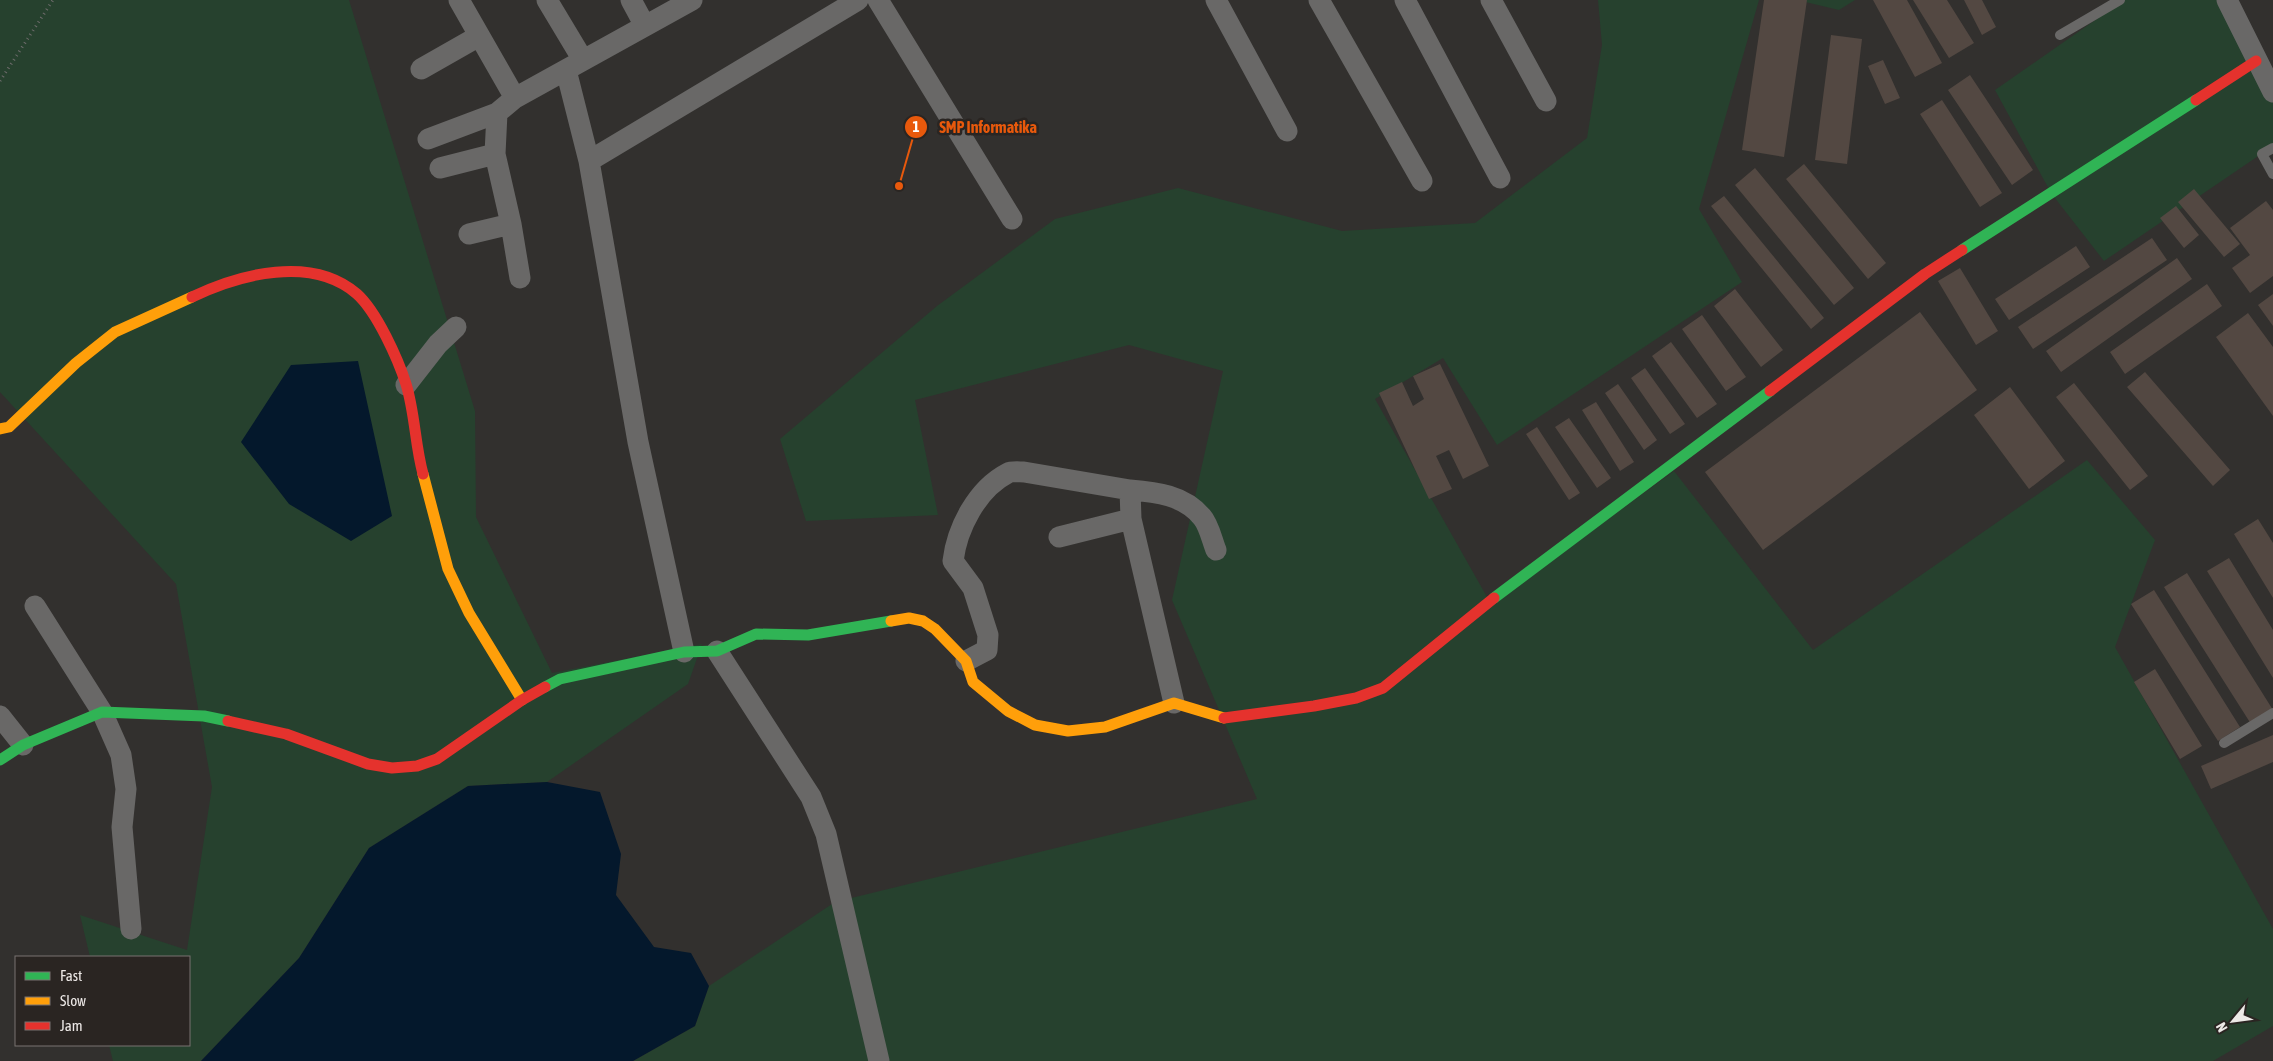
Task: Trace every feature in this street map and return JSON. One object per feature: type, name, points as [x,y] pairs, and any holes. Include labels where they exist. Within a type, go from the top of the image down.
[{"type":"street","points":[[459,0],[515,98]]},
{"type":"street","points":[[547,0],[575,65],[589,161],[638,442],[684,652]]},
{"type":"street","points":[[631,0],[646,26]]},
{"type":"street","points":[[428,139],[497,113],[515,98],[692,0]]},
{"type":"street","points":[[589,161],[858,0]]},
{"type":"street","points":[[878,0],[1012,219]]},
{"type":"street","points":[[1216,0],[1286,131]]},
{"type":"street","points":[[1319,0],[1422,181]]},
{"type":"street","points":[[1405,0],[1500,178]]},
{"type":"street","points":[[1491,0],[1546,101]]},
{"type":"street","points":[[2227,0],[2273,92]]},
{"type":"street","points":[[421,69],[479,36]]},
{"type":"street","points":[[0,760],[23,746],[102,712],[204,716],[286,734],[368,764],[392,768],[417,766],[437,759],[522,700],[560,679],[684,652],[717,651],[756,634],[808,635],[909,618],[923,621],[935,629],[966,661],[973,682],[1008,711],[1035,724],[1068,731],[1105,727],[1174,703],[1220,718],[1314,706],[1356,698],[1383,688],[1484,604],[1925,274],[2256,60]]},
{"type":"street","points":[[497,113],[495,154],[511,224],[520,278]]},
{"type":"street","points":[[440,168],[495,154]]},
{"type":"street","points":[[469,234],[511,224]]},
{"type":"street","points":[[0,429],[9,427],[76,363],[115,332],[221,283],[259,273],[311,273],[334,279],[358,295],[385,333],[406,385],[418,455],[448,569],[469,613],[522,700]]},
{"type":"street","points":[[406,385],[438,344],[456,327]]},
{"type":"street","points":[[966,661],[987,650],[988,635],[973,588],[953,561],[955,547],[971,508],[984,491],[1009,472],[1024,472],[1176,497],[1204,518],[1216,550]]},
{"type":"street","points":[[1130,490],[1131,519],[1174,703]]},
{"type":"street","points":[[1059,538],[1131,519]]},
{"type":"street","points":[[35,606],[102,712],[121,755],[126,789],[122,827],[131,929]]},
{"type":"street","points":[[717,651],[811,797],[826,834],[879,1061]]},
{"type":"street","points":[[0,716],[23,746]]},
{"type":"lane","points":[[2060,34],[2120,0]]},
{"type":"lane","points":[[2273,148],[2262,154],[2273,174]]},
{"type":"lane","points":[[2224,743],[2273,713]]},
{"type":"path","points":[[0,81],[54,0]]},
{"type":"green space","points":[[0,0],[349,0],[475,411],[476,517],[552,673],[702,644],[688,684],[547,782],[468,786],[369,848],[299,958],[201,1061],[113,1061],[109,1046],[190,1046],[190,956],[90,956],[80,915],[187,950],[212,787],[176,584],[0,392]]},
{"type":"green space","points":[[1598,0],[1759,0],[1699,209],[1742,282],[1497,445],[1443,358],[1375,399],[1491,604],[1674,471],[1813,650],[2087,460],[2155,540],[2115,647],[2273,929],[2273,1026],[2213,1061],[633,1061],[695,1026],[709,986],[835,902],[1257,799],[1172,600],[1223,371],[1129,345],[915,400],[938,515],[806,521],[780,439],[937,306],[1055,219],[1178,188],[1342,231],[1475,223],[1587,138],[1602,45]]},
{"type":"green space","points":[[1797,0],[1855,0],[1839,10]]},
{"type":"green space","points":[[2124,0],[2235,0],[2273,75],[2273,146],[2104,261],[2051,193],[1995,90]]},
{"type":"water","points":[[358,361],[392,516],[351,541],[289,504],[241,442],[291,365]]},
{"type":"water","points":[[547,782],[600,792],[621,854],[616,895],[654,947],[691,953],[709,986],[695,1026],[633,1061],[201,1061],[299,958],[369,848],[468,786]]},
{"type":"building","points":[[1764,0],[1807,0],[1784,157],[1742,150]]},
{"type":"building","points":[[1873,0],[1907,0],[1942,63],[1915,77]]},
{"type":"building","points":[[1913,0],[1947,0],[1974,43],[1949,58]]},
{"type":"building","points":[[1964,0],[1982,0],[1996,27],[1982,35]]},
{"type":"building","points":[[1831,35],[1862,39],[1847,164],[1815,160]]},
{"type":"building","points":[[1883,60],[1900,98],[1885,104],[1868,66]]},
{"type":"building","points":[[1970,75],[2033,170],[2012,185],[1948,90]]},
{"type":"building","points":[[1942,100],[2002,193],[1980,207],[1920,114]]},
{"type":"building","points":[[1804,164],[1886,263],[1868,279],[1786,179]]},
{"type":"building","points":[[1755,168],[1854,288],[1834,305],[1735,185]]},
{"type":"building","points":[[2194,189],[2240,244],[2224,257],[2178,202]]},
{"type":"building","points":[[1724,196],[1824,318],[1811,329],[1711,206]]},
{"type":"building","points":[[2266,201],[2273,210],[2273,276],[2250,293],[2232,268],[2250,255],[2230,228]]},
{"type":"building","points":[[2176,206],[2199,235],[2184,248],[2160,218]]},
{"type":"building","points":[[2152,238],[2167,260],[2033,349],[2018,327]]},
{"type":"building","points":[[2076,246],[2090,267],[2009,320],[1995,299]]},
{"type":"building","points":[[2177,258],[2192,279],[2061,372],[2046,351]]},
{"type":"building","points":[[1960,268],[1998,331],[1976,345],[1938,281]]},
{"type":"building","points":[[2207,284],[2222,306],[2125,374],[2110,352]]},
{"type":"building","points":[[1735,289],[1783,350],[1761,367],[1714,306]]},
{"type":"building","points":[[2273,294],[2273,326],[2258,305]]},
{"type":"building","points":[[1920,312],[1977,390],[1763,550],[1705,472]]},
{"type":"building","points":[[2248,313],[2273,347],[2273,416],[2216,337]]},
{"type":"building","points":[[1702,315],[1746,377],[1726,391],[1682,329]]},
{"type":"building","points":[[1671,342],[1717,404],[1697,418],[1652,356]]},
{"type":"building","points":[[1440,364],[1489,466],[1463,479],[1449,450],[1436,456],[1452,489],[1429,499],[1379,393],[1402,382],[1413,406],[1424,399],[1413,376]]},
{"type":"building","points":[[1645,368],[1685,424],[1670,434],[1631,378]]},
{"type":"building","points":[[2145,372],[2230,470],[2213,486],[2127,387]]},
{"type":"building","points":[[2074,383],[2148,476],[2130,490],[2056,397]]},
{"type":"building","points":[[1618,384],[1657,440],[1644,450],[1605,393]]},
{"type":"building","points":[[2010,387],[2065,461],[2029,489],[1974,415]]},
{"type":"building","points":[[1596,402],[1634,462],[1620,471],[1582,410]]},
{"type":"building","points":[[1569,418],[1611,478],[1597,488],[1555,427]]},
{"type":"building","points":[[1537,427],[1580,493],[1569,500],[1526,434]]},
{"type":"building","points":[[2258,519],[2273,543],[2273,598],[2234,534]]},
{"type":"building","points":[[2229,558],[2273,630],[2273,678],[2207,571]]},
{"type":"building","points":[[2187,573],[2273,710],[2251,724],[2164,587]]},
{"type":"building","points":[[2154,590],[2240,727],[2218,741],[2131,604]]},
{"type":"building","points":[[2155,669],[2202,746],[2180,759],[2134,682]]},
{"type":"building","points":[[2273,735],[2273,762],[2211,789],[2201,766]]},
{"type":"traffic: fast","points":[[1962,250],[2196,100]]},
{"type":"traffic: fast","points":[[1494,598],[1770,391]]},
{"type":"traffic: fast","points":[[545,687],[560,679],[684,652],[717,651],[756,634],[808,635],[891,621]]},
{"type":"traffic: fast","points":[[0,760],[23,745],[102,712],[204,716],[228,721]]},
{"type":"traffic: slow","points":[[0,429],[9,427],[76,363],[115,332],[192,297]]},
{"type":"traffic: slow","points":[[423,474],[448,569],[469,613],[522,700]]},
{"type":"traffic: slow","points":[[891,621],[909,618],[923,621],[935,629],[966,661],[973,682],[1008,711],[1035,725],[1068,731],[1105,727],[1174,703],[1224,718]]},
{"type":"traffic: jam","points":[[2196,100],[2256,61]]},
{"type":"traffic: jam","points":[[1770,391],[1925,274],[1962,250]]},
{"type":"traffic: jam","points":[[192,297],[232,281],[276,272],[298,272],[319,275],[339,282],[357,294],[365,302],[379,324],[392,349],[406,384],[423,474]]},
{"type":"traffic: jam","points":[[1224,718],[1314,706],[1356,698],[1383,688],[1494,598]]},
{"type":"traffic: jam","points":[[228,721],[286,734],[368,764],[392,768],[417,766],[437,759],[522,700],[545,687]]},
{"type":"place","name":"SMP Informatika","points":[[899,186]]}]
